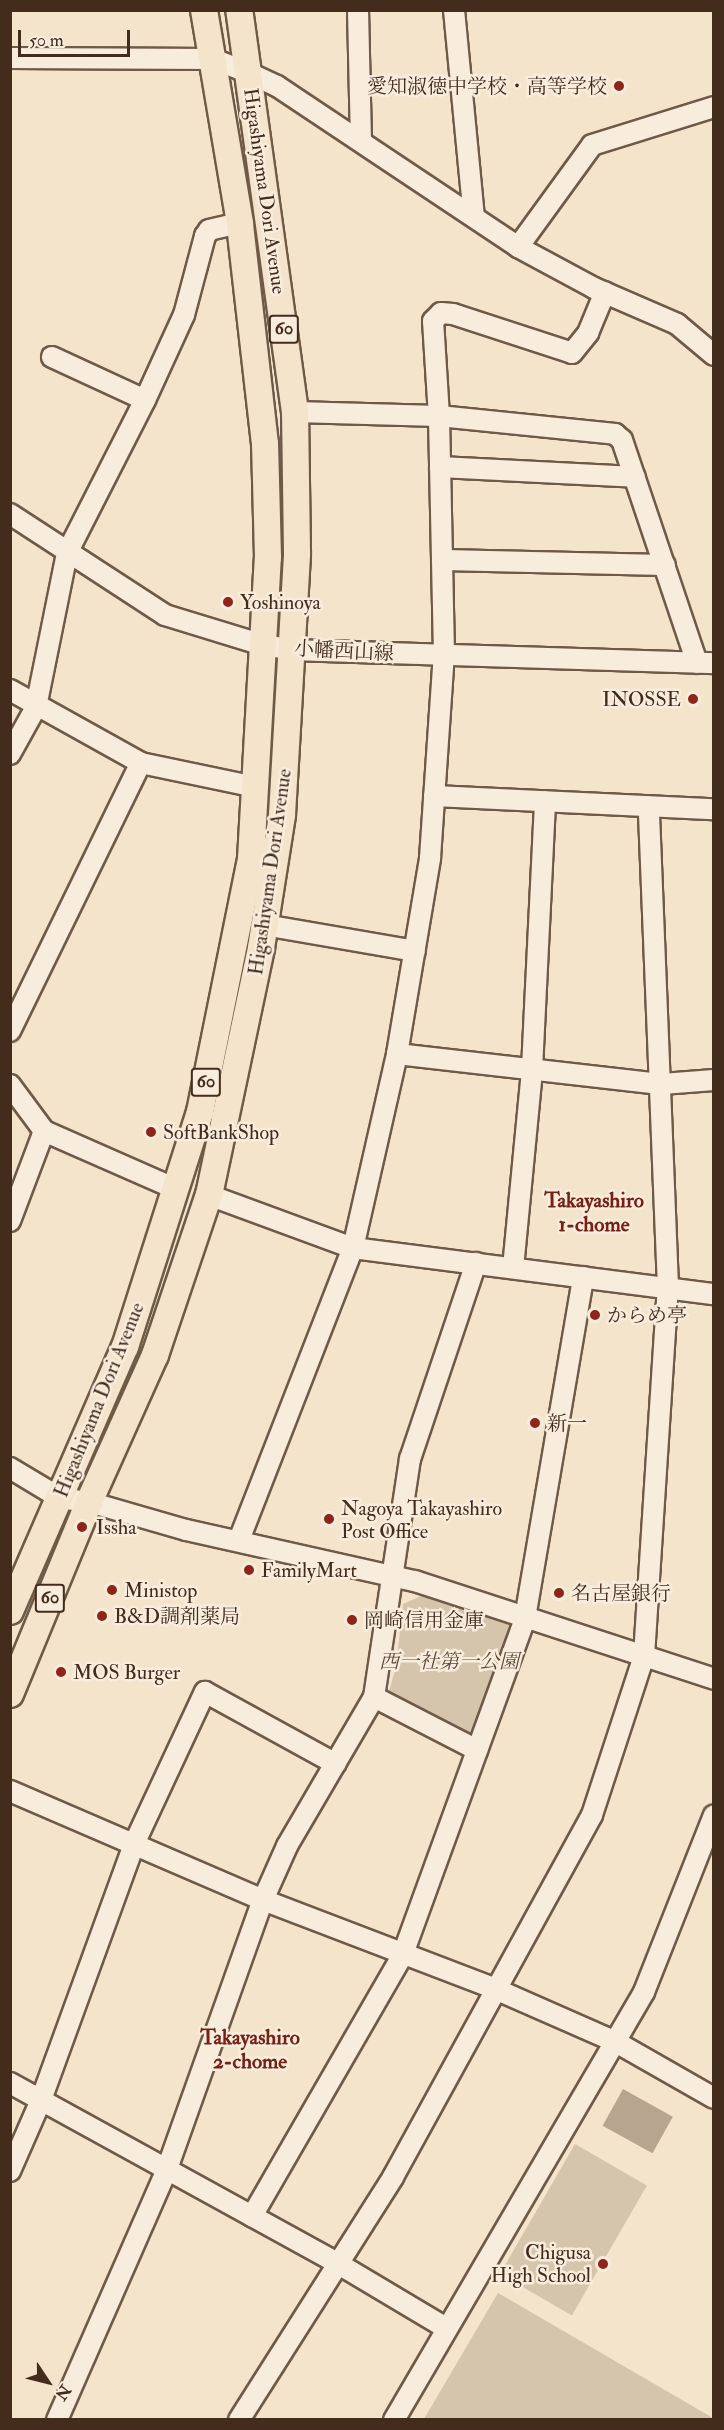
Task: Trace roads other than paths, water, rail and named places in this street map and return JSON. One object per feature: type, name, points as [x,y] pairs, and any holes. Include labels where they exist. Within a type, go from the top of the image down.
[{"type":"main road","name":"Higashiyama Dori Avenue","points":[[10,1611],[124,1347],[200,1112],[250,859],[268,557],[266,444],[240,223],[204,10]]},
{"type":"main road","name":"Higashiyama Dori Avenue","points":[[10,1694],[89,1502],[155,1356],[209,1195],[265,925],[282,815],[293,650],[295,412],[239,10]]},
{"type":"street","points":[[358,10],[361,141]]},
{"type":"street","points":[[454,10],[474,216]]},
{"type":"street","points":[[10,58],[213,59],[249,73],[278,86],[518,247],[605,292],[677,324],[714,355]]},
{"type":"street","points":[[518,247],[592,145],[714,107]]},
{"type":"street","points":[[10,753],[36,707],[67,553],[145,400],[184,315],[205,236],[209,230],[240,223]]},
{"type":"street","points":[[239,1540],[353,1248],[397,1054],[430,858],[444,655],[439,416],[431,332],[433,321],[441,313],[572,353],[588,333],[605,292]]},
{"type":"street","points":[[52,357],[145,400]]},
{"type":"street","points":[[295,412],[439,416],[615,434],[622,440],[665,566],[705,663]]},
{"type":"street","points":[[440,467],[634,477]]},
{"type":"street","name":"小幡西山線","points":[[10,514],[165,615],[263,645],[293,650],[705,663]]},
{"type":"street","points":[[442,560],[665,566]]},
{"type":"street","points":[[10,690],[36,707],[141,763],[256,787]]},
{"type":"street","points":[[10,1031],[141,763]]},
{"type":"street","points":[[434,796],[714,809]]},
{"type":"street","points":[[513,1268],[531,1069],[545,801]]},
{"type":"street","points":[[239,2420],[393,2177],[493,1988],[592,1815],[644,1656],[668,1287],[662,1084],[649,806]]},
{"type":"street","points":[[265,925],[415,951]]},
{"type":"street","points":[[397,1054],[662,1084],[714,1080]]},
{"type":"street","points":[[10,1085],[44,1131],[174,1188]]},
{"type":"street","points":[[10,1221],[44,1131]]},
{"type":"street","points":[[209,1195],[353,1248],[714,1294]]},
{"type":"street","points":[[57,2420],[167,2169],[263,1900],[287,1846],[374,1697],[410,1459],[476,1263]]},
{"type":"street","points":[[252,2216],[403,1954],[525,1617],[583,1277]]},
{"type":"street","points":[[10,1468],[60,1498],[89,1502],[186,1530],[392,1576],[714,1679]]},
{"type":"street","points":[[10,2171],[41,2100],[134,1844],[205,1692],[336,1764]]},
{"type":"street","points":[[374,1697],[477,1750]]},
{"type":"street","points":[[10,1791],[263,1900],[493,1988],[614,2041],[714,2098]]},
{"type":"street","points":[[394,2420],[644,1992],[714,1815]]},
{"type":"street","points":[[10,2083],[337,2263],[446,2328]]},
{"type":"place","name":"愛知淑徳中学校・高等学校","points":[[619,86]]},
{"type":"place","name":"Yoshinoya","points":[[228,602]]},
{"type":"place","name":"INOSSE","points":[[693,699]]},
{"type":"place","name":"SoftBankShop","points":[[151,1132]]},
{"type":"place","name":"からめ亭","points":[[595,1315]]},
{"type":"place","name":"新一","points":[[535,1423]]},
{"type":"place","name":"Nagoya Takayashiro Post Office","points":[[329,1519]]},
{"type":"place","name":"Issha","points":[[82,1527]]},
{"type":"place","name":"FamilyMart","points":[[249,1570]]},
{"type":"place","name":"Ministop","points":[[112,1590]]},
{"type":"place","name":"名古屋銀行","points":[[559,1593]]},
{"type":"place","name":"B&D調剤薬局","points":[[102,1616]]},
{"type":"place","name":"岡崎信用金庫","points":[[352,1620]]},
{"type":"place","name":"MOS Burger","points":[[61,1672]]},
{"type":"place","name":"Chigusa High School","points":[[603,2264]]},
{"type":"district","name":"Takayashiro 1-chome","points":[[594,1213]]},
{"type":"district","name":"Takayashiro 2-chome","points":[[250,2050]]},
{"type":"park label","name":"西一社第一公園","points":[[449,1661]]}]
